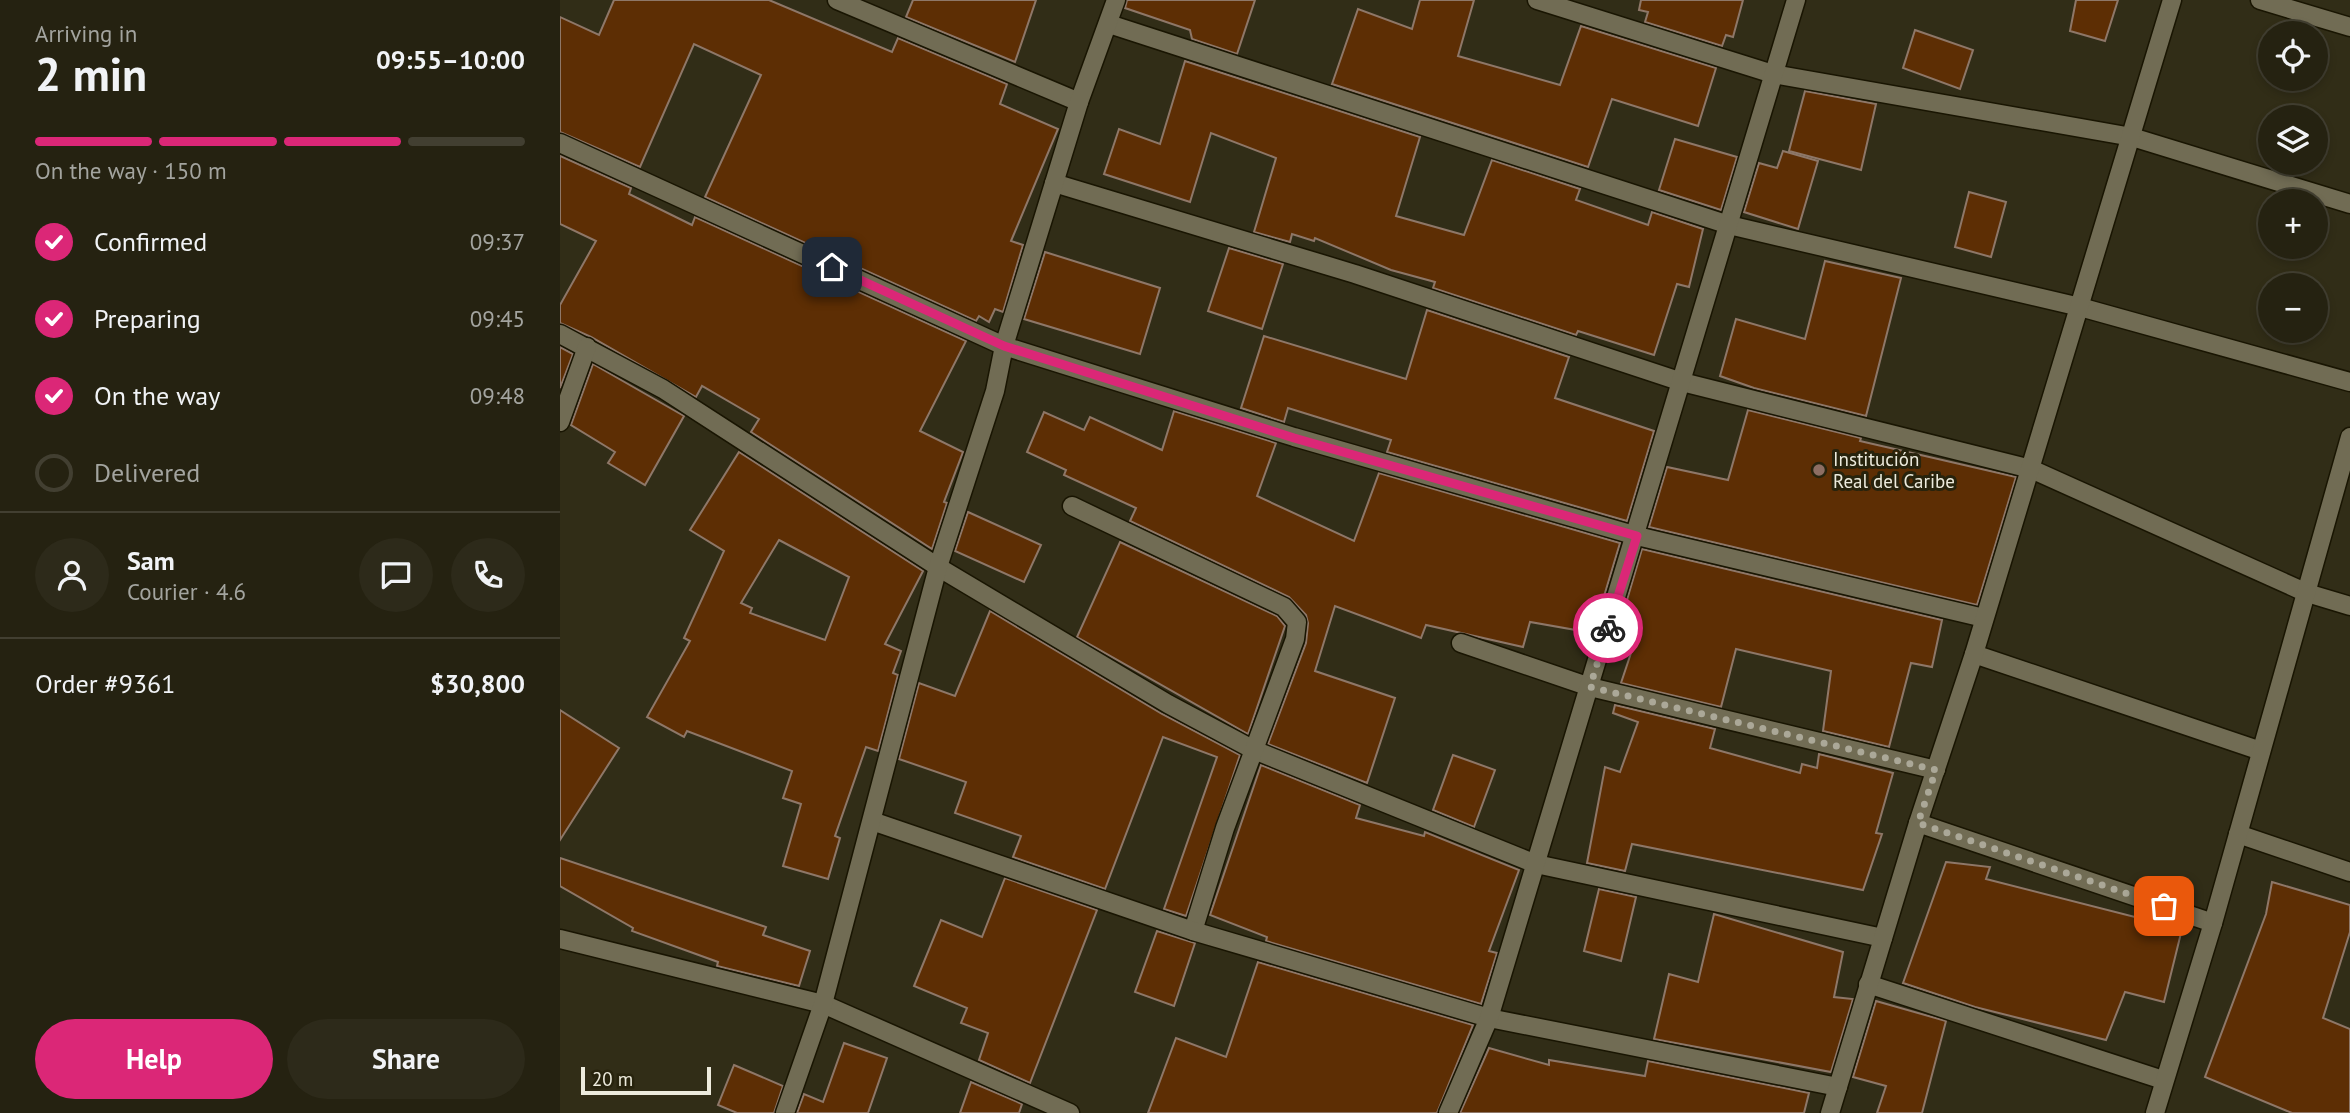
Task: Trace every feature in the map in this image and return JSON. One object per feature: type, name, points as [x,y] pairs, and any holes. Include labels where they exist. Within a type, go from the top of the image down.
[{"type":"street","points":[[836,0],[1079,102]]},
{"type":"street","points":[[785,1113],[823,1004],[938,567],[995,391],[1004,346],[1079,102],[1116,0]]},
{"type":"street","points":[[1538,0],[1773,74],[2132,137],[2350,204]]},
{"type":"street","points":[[1448,1113],[1489,1018],[1637,536],[1796,0]]},
{"type":"street","points":[[1830,1113],[1918,823],[2031,469],[2172,0]]},
{"type":"street","points":[[2260,0],[2350,27]]},
{"type":"street","points":[[1108,24],[1729,225],[2080,307],[2350,382]]},
{"type":"street","points":[[560,143],[1004,346],[1294,438],[1637,536],[1984,618]]},
{"type":"street","points":[[1054,183],[1354,274],[1682,382],[2031,469],[2307,593],[2350,606]]},
{"type":"street","points":[[560,334],[587,346],[663,389],[938,567],[1168,704],[1254,750],[1536,864],[1883,938]]},
{"type":"street","points":[[560,422],[587,346]]},
{"type":"street","points":[[2155,1113],[2213,923],[2350,437]]},
{"type":"street","points":[[1072,506],[1284,607],[1297,622],[1296,639],[1225,828],[1193,931]]},
{"type":"street","points":[[1461,643],[1590,687],[1936,770]]},
{"type":"street","points":[[1974,654],[2261,751]]},
{"type":"street","points":[[872,821],[1193,931],[1489,1018],[1838,1087]]},
{"type":"street","points":[[1918,823],[2213,923]]},
{"type":"street","points":[[2238,834],[2350,872]]},
{"type":"street","points":[[560,939],[823,1004],[1070,1113]]},
{"type":"street","points":[[1868,984],[2163,1080]]},
{"type":"building","points":[[614,0],[769,0],[892,52],[898,38],[1007,84],[1000,104],[1058,129],[1011,241],[1023,245],[1003,312],[995,309],[989,322],[979,316],[976,321],[705,197],[761,75],[694,44],[640,167],[560,132],[560,17],[599,35]]},
{"type":"building","points":[[913,0],[1036,0],[1015,62],[906,17]]},
{"type":"building","points":[[1127,0],[1255,0],[1237,54],[1192,39],[1190,30],[1125,8]]},
{"type":"building","points":[[1420,0],[1474,0],[1458,56],[1560,85],[1581,26],[1716,68],[1698,126],[1612,99],[1588,167],[1332,84],[1358,9],[1412,29]]},
{"type":"building","points":[[1641,0],[1743,0],[1733,37],[1726,35],[1722,46],[1645,22],[1648,12],[1639,10]]},
{"type":"building","points":[[2076,0],[2118,0],[2105,41],[2070,31]]},
{"type":"building","points":[[1915,30],[1973,50],[1960,89],[1903,68]]},
{"type":"building","points":[[1185,61],[1420,137],[1396,216],[1464,235],[1492,160],[1580,189],[1576,200],[1648,225],[1652,212],[1703,229],[1689,287],[1677,284],[1654,355],[1578,331],[1576,335],[1433,288],[1435,282],[1391,270],[1315,238],[1314,241],[1292,234],[1290,242],[1254,232],[1276,158],[1211,133],[1190,202],[1104,174],[1119,129],[1160,144]]},
{"type":"building","points":[[1805,91],[1876,104],[1861,170],[1789,151]]},
{"type":"building","points":[[1675,139],[1737,157],[1721,210],[1659,190]]},
{"type":"building","points":[[1783,151],[1818,161],[1798,229],[1744,212],[1759,163],[1777,168]]},
{"type":"building","points":[[560,156],[631,188],[629,194],[692,225],[695,217],[966,341],[920,431],[963,452],[944,502],[947,503],[932,549],[751,432],[759,419],[702,386],[696,397],[591,337],[560,323],[560,305],[596,241],[560,224]]},
{"type":"building","points":[[1969,192],[2006,202],[1991,257],[1955,247]]},
{"type":"building","points":[[1229,248],[1283,264],[1262,329],[1208,311]]},
{"type":"building","points":[[1045,252],[1160,288],[1140,354],[1024,319]]},
{"type":"building","points":[[1825,261],[1901,278],[1866,416],[1754,388],[1720,376],[1736,319],[1805,339]]},
{"type":"building","points":[[1427,310],[1569,357],[1555,398],[1654,431],[1627,521],[1387,452],[1391,440],[1288,408],[1284,422],[1241,408],[1264,336],[1406,379]]},
{"type":"building","points":[[560,347],[573,354],[560,388]]},
{"type":"building","points":[[593,364],[684,416],[645,485],[608,463],[615,452],[571,425]]},
{"type":"building","points":[[1748,410],[1861,438],[1860,441],[2016,477],[1977,605],[1649,527],[1667,467],[1728,480]]},
{"type":"building","points":[[1174,411],[1276,443],[1257,496],[1354,541],[1379,473],[1620,543],[1593,633],[1530,622],[1523,647],[1426,625],[1421,638],[1335,606],[1315,671],[1395,698],[1367,783],[1268,744],[1306,643],[1306,615],[1289,597],[1130,521],[1136,508],[1064,475],[1066,470],[1027,452],[1044,412],[1084,430],[1090,417],[1162,450]]},
{"type":"building","points":[[739,452],[923,571],[885,644],[901,651],[893,673],[898,675],[878,751],[866,747],[835,836],[840,838],[828,879],[783,866],[801,804],[783,798],[792,771],[687,731],[684,737],[647,717],[690,641],[684,638],[724,551],[690,530]],"holes":[[[779,540],[849,577],[825,640],[750,613],[752,608],[741,603]]]},
{"type":"building","points":[[968,512],[1041,545],[1024,582],[955,551]]},
{"type":"building","points":[[1120,542],[1277,616],[1285,626],[1248,734],[1077,637]]},
{"type":"building","points":[[1642,549],[1942,620],[1932,667],[1911,663],[1889,747],[1823,731],[1831,671],[1736,649],[1721,707],[1621,683],[1635,641],[1616,637]]},
{"type":"building","points":[[990,611],[1162,714],[1240,755],[1186,916],[1164,909],[1217,757],[1163,737],[1105,889],[1013,857],[1021,836],[955,813],[966,782],[899,759],[919,683],[955,696]]},
{"type":"building","points":[[1615,705],[1715,729],[1710,748],[1800,773],[1802,764],[1817,768],[1819,754],[1893,773],[1876,833],[1882,834],[1863,890],[1632,844],[1625,871],[1587,863],[1605,767],[1620,772],[1638,722],[1613,713]]},
{"type":"building","points":[[560,710],[619,748],[560,840]]},
{"type":"building","points":[[1453,755],[1495,770],[1474,827],[1433,810]]},
{"type":"building","points":[[1261,765],[1360,805],[1356,818],[1424,836],[1425,832],[1519,870],[1489,951],[1497,953],[1481,1004],[1266,941],[1267,937],[1210,915]]},
{"type":"building","points":[[560,858],[766,927],[763,935],[810,951],[799,986],[717,966],[718,962],[632,931],[633,928],[560,886]]},
{"type":"building","points":[[1946,862],[1990,867],[1986,879],[2182,929],[2164,1002],[2125,992],[2106,1040],[1975,1007],[1903,983]]},
{"type":"building","points":[[1005,878],[1097,910],[1030,1083],[979,1060],[988,1033],[961,1023],[967,1008],[914,986],[941,920],[982,937]]},
{"type":"building","points":[[2272,882],[2350,905],[2350,932],[2323,1018],[2350,1029],[2350,1113],[2292,1113],[2205,1077],[2266,914]]},
{"type":"building","points":[[1599,889],[1636,897],[1621,961],[1584,951]]},
{"type":"building","points":[[1714,914],[1843,952],[1834,997],[1853,999],[1831,1072],[1654,1039],[1669,974],[1698,982]]},
{"type":"building","points":[[1157,931],[1195,943],[1174,1006],[1135,992]]},
{"type":"building","points":[[1258,962],[1473,1025],[1437,1113],[1148,1113],[1176,1038],[1226,1057]]},
{"type":"building","points":[[1876,1001],[1946,1021],[1922,1113],[1877,1113],[1886,1086],[1853,1077]]},
{"type":"building","points":[[844,1043],[887,1058],[868,1113],[797,1113],[804,1094],[823,1102]]},
{"type":"building","points":[[1489,1048],[1549,1065],[1549,1060],[1645,1076],[1648,1061],[1809,1093],[1804,1113],[1460,1113]]},
{"type":"building","points":[[734,1065],[783,1086],[774,1113],[737,1113],[718,1105]]},
{"type":"building","points":[[971,1082],[1022,1104],[1019,1113],[960,1113]]},
{"type":"way so far","points":[[1608,628],[1590,687],[1936,770],[1918,823],[2164,906]]},
{"type":"place","name":"Institución Real del Caribe","points":[[1819,470]]},
{"type":"route","points":[[832,267],[1004,346],[1294,438],[1637,536],[1608,628]]}]
